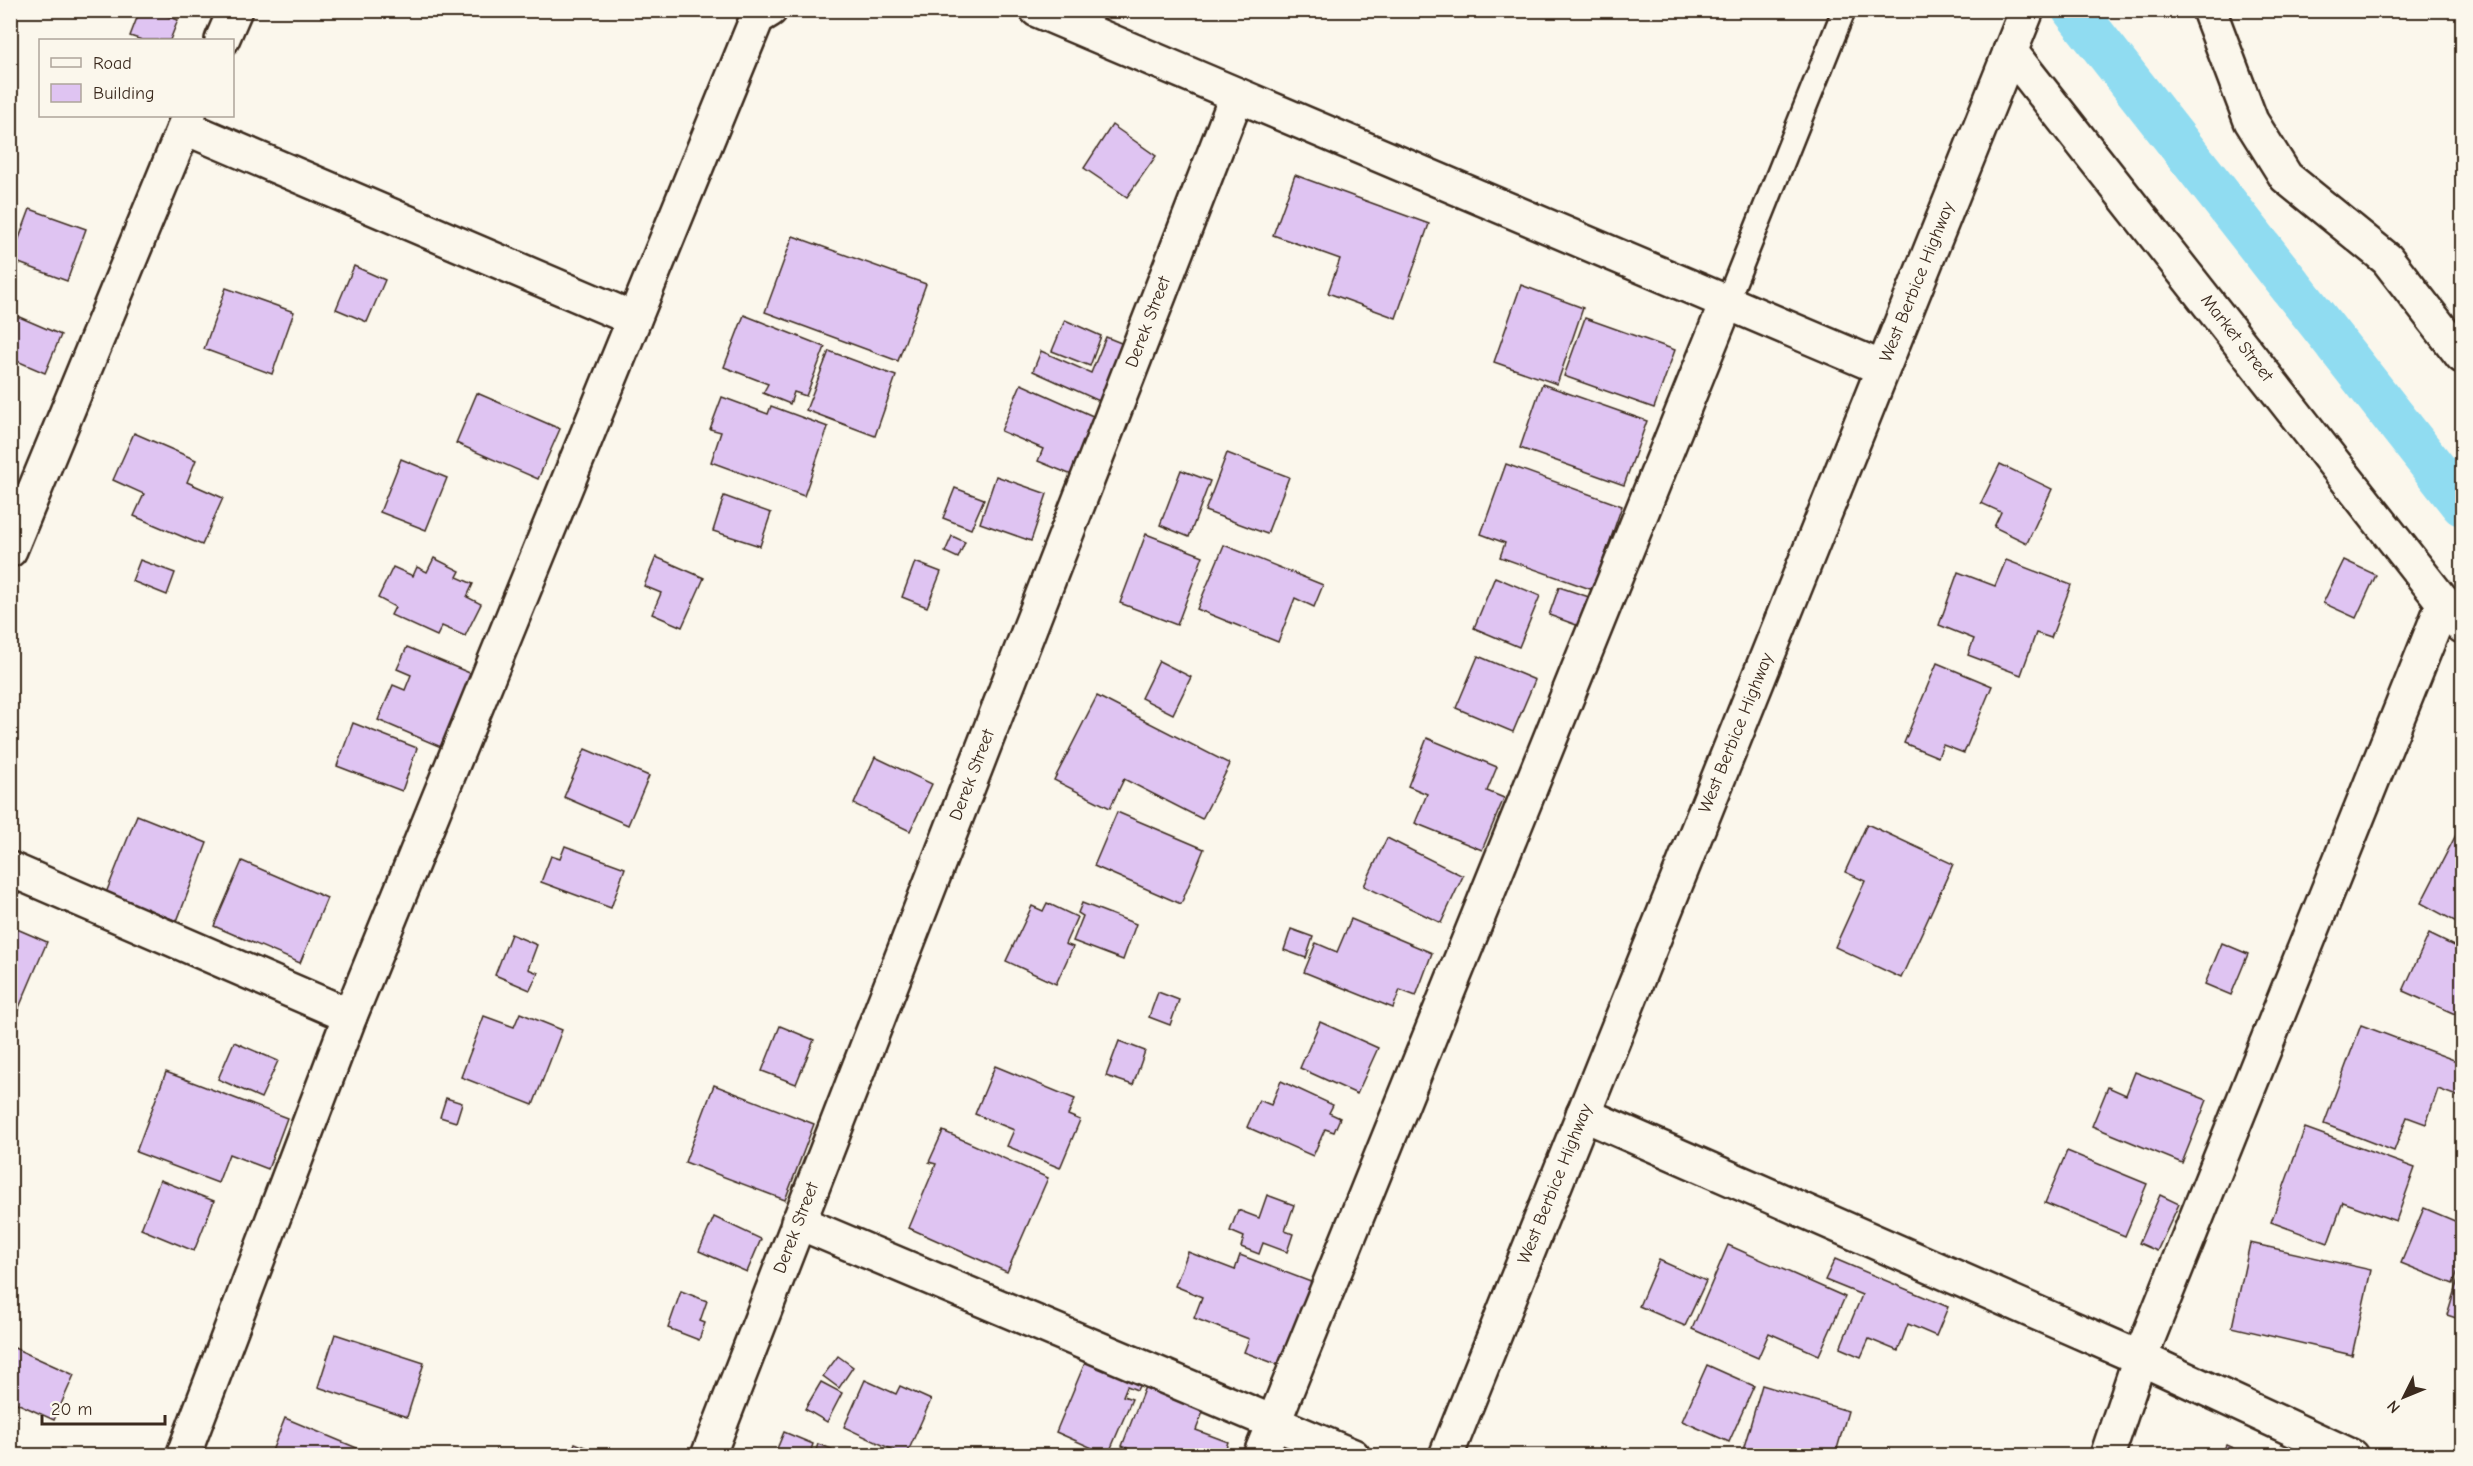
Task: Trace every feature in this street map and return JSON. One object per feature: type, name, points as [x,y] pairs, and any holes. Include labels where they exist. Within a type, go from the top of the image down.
[{"type":"street","points":[[222,39],[235,10]]},
{"type":"street","points":[[183,1455],[350,1017],[757,18],[770,10]]},
{"type":"street","points":[[1038,10],[1726,304],[1882,368]]},
{"type":"street","name":"West Berbice Highway","points":[[1446,1455],[2027,10]]},
{"type":"street","points":[[2209,10],[2252,121],[2286,177],[2387,258],[2463,357]]},
{"type":"street","name":"Market Street","points":[[2010,51],[2453,614]]},
{"type":"street","name":"Derek Street","points":[[708,1455],[1237,95]]},
{"type":"street","points":[[10,550],[187,121],[634,319]]},
{"type":"street","points":[[1260,1455],[1726,304]]},
{"type":"street","points":[[2107,1455],[2140,1358],[2453,614]]},
{"type":"street","points":[[10,869],[350,1017]]},
{"type":"street","points":[[1583,1114],[2140,1358],[2351,1455]]},
{"type":"street","points":[[798,1222],[1353,1455]]},
{"type":"lane","points":[[1726,304],[1844,10]]},
{"type":"building","points":[[140,10],[152,10],[178,20],[170,39],[139,39],[130,36]]},
{"type":"building","points":[[1112,125],[1156,156],[1127,197],[1084,168]]},
{"type":"building","points":[[1295,175],[1429,224],[1396,318],[1328,293],[1340,259],[1273,235]]},
{"type":"building","points":[[30,209],[86,229],[67,281],[11,260]]},
{"type":"building","points":[[793,236],[926,284],[898,361],[765,312]]},
{"type":"building","points":[[354,266],[385,280],[367,322],[336,309]]},
{"type":"building","points":[[1521,285],[1583,308],[1557,384],[1494,362]]},
{"type":"building","points":[[226,288],[294,312],[272,374],[204,349]]},
{"type":"building","points":[[10,313],[61,335],[45,373],[10,358]]},
{"type":"building","points":[[744,315],[825,347],[806,396],[794,392],[790,404],[763,393],[768,384],[724,367]]},
{"type":"building","points":[[1585,318],[1675,350],[1654,408],[1564,376]]},
{"type":"building","points":[[1065,320],[1101,336],[1090,366],[1052,351]]},
{"type":"building","points":[[1106,337],[1131,347],[1106,404],[1033,371],[1041,351],[1091,373]]},
{"type":"building","points":[[829,351],[896,376],[875,436],[806,410]]},
{"type":"building","points":[[1021,384],[1104,421],[1079,478],[1038,461],[1043,449],[1001,431]]},
{"type":"building","points":[[1542,384],[1647,421],[1624,485],[1520,448]]},
{"type":"building","points":[[477,393],[560,429],[538,479],[456,443]]},
{"type":"building","points":[[722,397],[768,414],[771,406],[828,427],[804,496],[711,462],[721,432],[710,429]]},
{"type":"building","points":[[134,433],[196,460],[187,482],[223,498],[202,545],[134,516],[144,494],[113,480]]},
{"type":"building","points":[[1227,453],[1289,477],[1267,534],[1205,511]]},
{"type":"building","points":[[401,459],[447,478],[426,530],[380,512]]},
{"type":"building","points":[[1506,464],[1622,506],[1593,590],[1500,557],[1505,543],[1481,534]]},
{"type":"building","points":[[2000,464],[2052,489],[2027,543],[1994,527],[2001,512],[1981,503]]},
{"type":"building","points":[[1181,470],[1210,481],[1189,537],[1160,525]]},
{"type":"building","points":[[996,476],[1047,494],[1031,541],[980,523]]},
{"type":"building","points":[[955,488],[984,499],[971,529],[943,518]]},
{"type":"building","points":[[724,496],[771,513],[760,546],[713,531]]},
{"type":"building","points":[[1146,534],[1203,556],[1177,625],[1120,603]]},
{"type":"building","points":[[952,536],[965,542],[958,558],[945,552]]},
{"type":"building","points":[[1224,545],[1323,585],[1314,607],[1295,598],[1278,642],[1197,609]]},
{"type":"building","points":[[656,557],[704,578],[682,627],[652,614],[661,593],[644,586]]},
{"type":"building","points":[[434,558],[460,571],[457,577],[473,584],[467,597],[481,604],[465,636],[442,626],[437,636],[391,615],[395,607],[378,598],[393,567],[413,576],[417,567],[427,572]]},
{"type":"building","points":[[140,560],[175,573],[167,595],[132,581]]},
{"type":"building","points":[[2006,560],[2071,585],[2051,638],[2036,633],[2021,675],[1968,655],[1974,639],[1939,625],[1958,572],[1995,586]]},
{"type":"building","points":[[2344,560],[2376,575],[2356,618],[2323,603]]},
{"type":"building","points":[[915,562],[941,572],[927,607],[902,597]]},
{"type":"building","points":[[1495,577],[1540,596],[1519,647],[1474,628]]},
{"type":"building","points":[[1559,587],[1592,598],[1582,627],[1549,615]]},
{"type":"building","points":[[407,647],[472,674],[441,747],[378,720],[393,685],[405,690],[411,675],[397,669]]},
{"type":"building","points":[[1478,656],[1535,680],[1513,732],[1456,708]]},
{"type":"building","points":[[1159,661],[1191,677],[1173,714],[1141,698]]},
{"type":"building","points":[[1937,663],[1992,686],[1964,753],[1943,745],[1938,757],[1904,743]]},
{"type":"building","points":[[1097,696],[1230,764],[1202,819],[1124,779],[1110,808],[1054,780]]},
{"type":"building","points":[[353,723],[417,748],[402,791],[337,766]]},
{"type":"building","points":[[1427,738],[1497,767],[1487,791],[1504,798],[1482,850],[1415,823],[1427,794],[1408,786]]},
{"type":"building","points":[[585,749],[649,776],[628,825],[564,797]]},
{"type":"building","points":[[875,757],[932,784],[910,831],[854,804]]},
{"type":"building","points":[[1117,812],[1204,849],[1181,904],[1094,866]]},
{"type":"building","points":[[137,815],[207,843],[177,921],[106,893]]},
{"type":"building","points":[[1867,824],[1953,864],[1901,978],[1835,947],[1865,881],[1845,872]]},
{"type":"building","points":[[2458,831],[2462,834],[2462,925],[2421,903]]},
{"type":"building","points":[[1387,838],[1463,876],[1441,923],[1364,886]]},
{"type":"building","points":[[565,846],[625,868],[611,908],[541,882],[551,856],[560,859]]},
{"type":"building","points":[[242,861],[327,898],[300,963],[214,926]]},
{"type":"building","points":[[1047,903],[1077,917],[1065,944],[1073,947],[1056,984],[1006,961],[1032,906],[1043,911]]},
{"type":"building","points":[[1082,903],[1136,924],[1123,960],[1073,941],[1083,916],[1078,913]]},
{"type":"building","points":[[1351,919],[1432,953],[1416,996],[1400,990],[1393,1008],[1304,972],[1316,943],[1337,952]]},
{"type":"building","points":[[10,926],[47,942],[18,1010],[10,1006]]},
{"type":"building","points":[[1291,929],[1313,937],[1306,958],[1284,950]]},
{"type":"building","points":[[511,934],[537,945],[528,969],[538,973],[530,990],[495,975]]},
{"type":"building","points":[[2429,934],[2462,950],[2462,1017],[2403,991]]},
{"type":"building","points":[[2222,943],[2248,954],[2231,995],[2205,984]]},
{"type":"building","points":[[1158,992],[1179,1000],[1170,1025],[1149,1017]]},
{"type":"building","points":[[520,1013],[562,1030],[533,1105],[461,1077],[484,1016],[514,1027]]},
{"type":"building","points":[[1320,1022],[1378,1048],[1357,1094],[1300,1068]]},
{"type":"building","points":[[2361,1025],[2462,1063],[2462,1098],[2438,1089],[2426,1124],[2407,1117],[2394,1151],[2324,1124]]},
{"type":"building","points":[[780,1026],[814,1040],[796,1084],[762,1071]]},
{"type":"building","points":[[1119,1041],[1145,1051],[1133,1085],[1106,1076]]},
{"type":"building","points":[[234,1042],[278,1061],[261,1098],[218,1079]]},
{"type":"building","points":[[995,1066],[1075,1099],[1068,1115],[1080,1120],[1060,1168],[1007,1146],[1014,1130],[975,1114]]},
{"type":"building","points":[[166,1072],[287,1118],[268,1169],[229,1154],[218,1183],[136,1152]]},
{"type":"building","points":[[2135,1072],[2207,1100],[2182,1163],[2092,1126],[2108,1087],[2126,1095]]},
{"type":"building","points":[[1281,1081],[1333,1105],[1329,1113],[1340,1118],[1334,1132],[1325,1129],[1313,1156],[1247,1127],[1259,1100],[1271,1105]]},
{"type":"building","points":[[714,1085],[814,1124],[785,1200],[685,1162]]},
{"type":"building","points":[[446,1098],[462,1103],[456,1122],[440,1117]]},
{"type":"building","points":[[2305,1128],[2415,1168],[2396,1221],[2343,1202],[2328,1243],[2271,1222]]},
{"type":"building","points":[[943,1131],[1048,1178],[1007,1272],[909,1228],[936,1164],[929,1162]]},
{"type":"building","points":[[2067,1151],[2147,1184],[2125,1236],[2045,1203]]},
{"type":"building","points":[[160,1180],[214,1201],[194,1251],[141,1229]]},
{"type":"building","points":[[1267,1195],[1294,1205],[1285,1231],[1293,1234],[1287,1252],[1263,1243],[1259,1254],[1241,1247],[1244,1237],[1230,1231],[1238,1210],[1259,1218]]},
{"type":"building","points":[[2160,1195],[2179,1204],[2157,1251],[2139,1243]]},
{"type":"building","points":[[2424,1208],[2462,1224],[2462,1260],[2453,1284],[2401,1263]]},
{"type":"building","points":[[714,1217],[761,1239],[747,1272],[699,1251]]},
{"type":"building","points":[[2250,1243],[2371,1270],[2352,1355],[2232,1327]]},
{"type":"building","points":[[1728,1245],[1845,1297],[1819,1355],[1769,1333],[1758,1358],[1692,1329]]},
{"type":"building","points":[[1188,1252],[1235,1270],[1240,1255],[1316,1284],[1284,1367],[1244,1352],[1249,1339],[1194,1318],[1202,1297],[1175,1286]]},
{"type":"building","points":[[1835,1259],[1948,1307],[1936,1336],[1908,1324],[1898,1351],[1869,1339],[1861,1357],[1840,1348],[1862,1295],[1825,1280]]},
{"type":"building","points":[[1659,1260],[1706,1281],[1685,1326],[1639,1306]]},
{"type":"building","points":[[2462,1270],[2462,1320],[2447,1315]]},
{"type":"building","points":[[681,1291],[707,1301],[700,1321],[705,1323],[699,1340],[668,1328]]},
{"type":"building","points":[[335,1334],[424,1363],[407,1417],[318,1387]]},
{"type":"building","points":[[10,1346],[74,1375],[54,1420],[10,1400]]},
{"type":"building","points":[[1089,1353],[1140,1384],[1137,1390],[1127,1386],[1123,1396],[1132,1399],[1108,1455],[1056,1432]]},
{"type":"building","points":[[838,1356],[853,1367],[839,1388],[823,1376]]},
{"type":"building","points":[[1707,1365],[1754,1386],[1729,1442],[1682,1421]]},
{"type":"building","points":[[865,1380],[896,1394],[900,1386],[931,1400],[906,1456],[844,1427]]},
{"type":"building","points":[[821,1382],[842,1393],[827,1422],[805,1409]]},
{"type":"building","points":[[1146,1384],[1205,1407],[1196,1430],[1228,1442],[1223,1456],[1146,1456],[1122,1446]]},
{"type":"building","points":[[1762,1385],[1848,1411],[1835,1456],[1763,1456],[1743,1450]]},
{"type":"building","points":[[285,1418],[376,1456],[270,1456]]},
{"type":"building","points":[[784,1432],[813,1444],[809,1456],[774,1456]]},
{"type":"building","points":[[575,1443],[606,1456],[570,1456]]},
{"type":"building","points":[[818,1444],[850,1456],[814,1456]]},
{"type":"building","points":[[2226,1445],[2250,1456],[2221,1456]]},
{"type":"building","points":[[61,1449],[76,1456],[58,1456]]},
{"type":"waterway","points":[[2074,10],[2462,504]]}]
